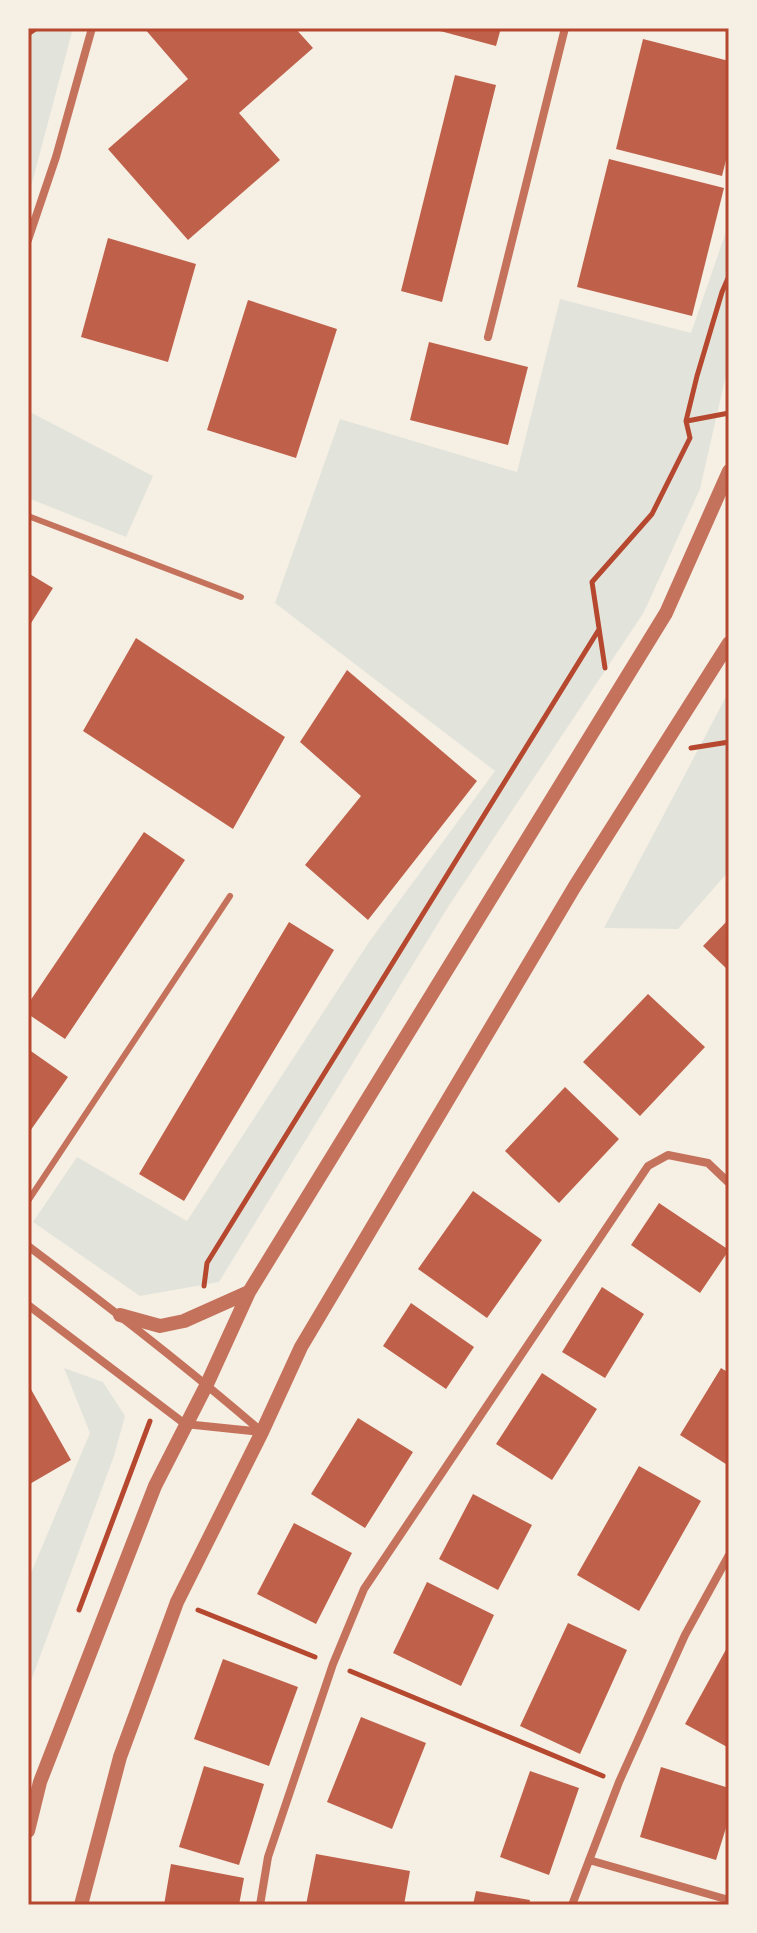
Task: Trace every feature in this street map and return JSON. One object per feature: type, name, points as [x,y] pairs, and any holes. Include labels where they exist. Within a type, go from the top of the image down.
[{"type":"street","points":[[28,240],[56,157],[92,28]]},
{"type":"street","points":[[488,337],[565,28]]},
{"type":"street","points":[[28,1831],[40,1782],[155,1486],[249,1292],[666,613],[729,471]]},
{"type":"street","points":[[81,1905],[120,1757],[177,1602],[301,1347],[575,886],[729,643]]},
{"type":"street","points":[[260,1905],[268,1857],[333,1664],[364,1589],[648,1166],[668,1155],[708,1163],[729,1183]]},
{"type":"street","points":[[28,1246],[207,1384],[262,1432]]},
{"type":"street","points":[[120,1315],[160,1326],[184,1321],[249,1292]]},
{"type":"street","points":[[28,1305],[185,1424],[262,1432]]},
{"type":"street","points":[[572,1905],[619,1782],[685,1635],[729,1555]]},
{"type":"street","points":[[589,1860],[729,1900]]},
{"type":"lane","points":[[28,516],[241,597]]},
{"type":"lane","points":[[28,1201],[230,896]]},
{"type":"path","points":[[28,34],[37,28]]},
{"type":"path","points":[[200,1314],[207,1263],[598,631],[592,582],[652,514],[690,438],[686,421],[729,276]]},
{"type":"path","points":[[686,421],[729,413]]},
{"type":"path","points":[[660,753],[729,742]]},
{"type":"path","points":[[177,1602],[619,1782]]},
{"type":"shaded area","points":[[28,28],[73,28],[28,198]]},
{"type":"shaded area","points":[[729,223],[729,362],[700,489],[644,612],[448,907],[219,1282],[140,1296],[33,1222],[77,1157],[187,1221],[369,942],[495,771],[275,603],[340,419],[517,472],[560,299],[691,333]]},
{"type":"shaded area","points":[[28,411],[153,476],[126,537],[28,498]]},
{"type":"shaded area","points":[[729,691],[729,871],[678,929],[604,928]]},
{"type":"shaded area","points":[[64,1368],[103,1382],[125,1416],[114,1456],[28,1689],[28,1580],[90,1433]]},
{"type":"building","points":[[144,28],[295,28],[313,48],[239,113],[280,160],[188,240],[108,149],[188,79]]},
{"type":"building","points":[[429,28],[501,28],[496,46]]},
{"type":"building","points":[[643,39],[729,61],[729,148],[722,176],[616,149]]},
{"type":"building","points":[[455,75],[496,85],[442,302],[401,291]]},
{"type":"building","points":[[609,159],[724,188],[692,316],[577,287]]},
{"type":"building","points":[[108,238],[196,264],[168,362],[81,337]]},
{"type":"building","points":[[248,300],[337,329],[296,458],[207,430]]},
{"type":"building","points":[[429,342],[528,367],[508,445],[410,420]]},
{"type":"building","points":[[28,573],[53,588],[28,628]]},
{"type":"building","points":[[136,638],[285,737],[233,829],[83,731]]},
{"type":"building","points":[[347,670],[477,781],[368,920],[305,865],[361,796],[300,742]]},
{"type":"building","points":[[144,832],[185,860],[65,1039],[28,1014],[28,1004]]},
{"type":"building","points":[[729,919],[729,971],[703,946]]},
{"type":"building","points":[[289,922],[334,950],[184,1201],[139,1174]]},
{"type":"building","points":[[648,994],[705,1047],[640,1116],[583,1062]]},
{"type":"building","points":[[28,1049],[68,1077],[28,1134]]},
{"type":"building","points":[[565,1087],[619,1139],[559,1203],[505,1151]]},
{"type":"building","points":[[473,1191],[542,1240],[487,1318],[418,1269]]},
{"type":"building","points":[[659,1203],[729,1250],[700,1293],[631,1245]]},
{"type":"building","points":[[602,1287],[644,1314],[605,1378],[562,1352]]},
{"type":"building","points":[[411,1303],[474,1347],[446,1389],[383,1346]]},
{"type":"building","points":[[721,1368],[729,1373],[729,1466],[680,1435]]},
{"type":"building","points":[[542,1373],[597,1409],[552,1480],[496,1444]]},
{"type":"building","points":[[28,1384],[71,1460],[28,1485]]},
{"type":"building","points":[[358,1418],[413,1452],[365,1528],[311,1494]]},
{"type":"building","points":[[639,1466],[701,1501],[639,1611],[577,1575]]},
{"type":"building","points":[[473,1494],[532,1525],[498,1590],[439,1559]]},
{"type":"building","points":[[294,1523],[352,1553],[316,1624],[257,1594]]},
{"type":"building","points":[[427,1582],[494,1615],[461,1686],[393,1653]]},
{"type":"building","points":[[568,1623],[627,1650],[580,1754],[520,1726]]},
{"type":"building","points":[[729,1644],[729,1748],[685,1724]]},
{"type":"building","points":[[223,1659],[298,1687],[269,1766],[194,1739]]},
{"type":"building","points":[[361,1717],[426,1743],[392,1829],[327,1802]]},
{"type":"building","points":[[204,1766],[264,1784],[239,1865],[179,1847]]},
{"type":"building","points":[[661,1767],[729,1788],[729,1818],[716,1860],[640,1837]]},
{"type":"building","points":[[530,1771],[579,1788],[549,1875],[500,1857]]},
{"type":"building","points":[[316,1854],[410,1871],[404,1905],[306,1905]]},
{"type":"building","points":[[171,1864],[244,1878],[239,1905],[164,1905]]},
{"type":"building","points":[[476,1891],[530,1900],[529,1905],[473,1905]]}]
